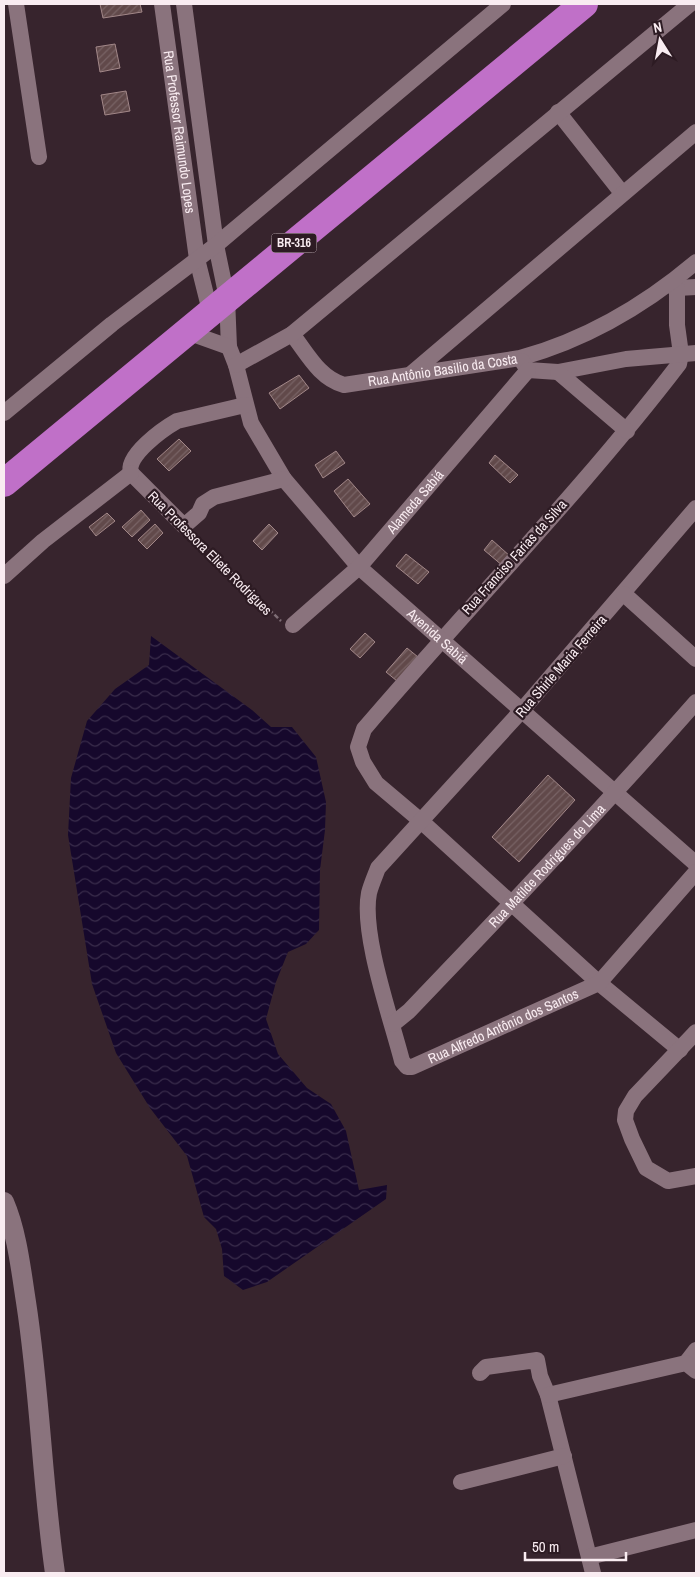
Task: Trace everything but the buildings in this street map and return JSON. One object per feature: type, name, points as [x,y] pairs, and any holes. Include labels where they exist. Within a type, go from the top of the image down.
[{"type":"highway","name":"BR-316","points":[[4,483],[584,4]]},
{"type":"street","points":[[16,4],[39,157]]},
{"type":"street","name":"Rua Professor Raimundo Lopes","points":[[162,4],[197,259],[219,305]]},
{"type":"street","name":"Rua Professor Raimundo Lopes","points":[[184,4],[216,245],[219,305]]},
{"type":"street","points":[[4,412],[112,324],[216,245],[503,4]]},
{"type":"street","points":[[236,364],[292,334],[690,4]]},
{"type":"street","points":[[558,112],[622,193]]},
{"type":"street","points":[[412,373],[696,132]]},
{"type":"street","points":[[524,364],[547,350],[588,332],[673,287],[696,262]]},
{"type":"street","points":[[673,287],[696,287]]},
{"type":"street","points":[[673,287],[676,324],[689,353]]},
{"type":"street","points":[[219,305],[228,347]]},
{"type":"street","points":[[187,332],[228,347]]},
{"type":"street","name":"Rua Antônio Basilio da Costa","points":[[292,334],[323,375],[332,382],[344,385],[412,373],[524,364],[558,372],[626,359],[689,353]]},
{"type":"street","name":"Avenida Sabiá","points":[[228,347],[236,364],[251,423],[284,479],[359,567],[617,792],[696,864]]},
{"type":"street","name":"Rua Franciso Farias da Silva","points":[[421,821],[376,783],[362,762],[358,747],[364,729],[440,638],[627,431],[689,353]]},
{"type":"street","name":"Alameda Sabiá","points":[[293,625],[359,567],[524,364]]},
{"type":"street","points":[[558,372],[627,431]]},
{"type":"street","points":[[4,576],[43,542],[131,473],[129,468],[131,459],[167,426],[177,421],[245,405]]},
{"type":"street","name":"Rua Professora Eliete Rodrigues","points":[[131,473],[184,526]]},
{"type":"street","points":[[184,526],[199,513],[203,504],[214,497],[284,479]]},
{"type":"street","name":"Rua Shirle Maria Ferreira","points":[[407,1067],[402,1061],[376,965],[368,918],[369,894],[378,868],[523,710],[696,508]]},
{"type":"street","points":[[624,594],[696,660]]},
{"type":"street","name":"Rua Matilde Rodrigues de Lima","points":[[393,1024],[408,1012],[512,905],[617,792],[696,702]]},
{"type":"street","points":[[421,821],[599,983],[680,1050]]},
{"type":"street","points":[[599,983],[696,872]]},
{"type":"street","name":"Rua Alfredo Antônio dos Santos","points":[[407,1067],[412,1067],[599,983]]},
{"type":"street","points":[[695,1177],[668,1181],[646,1168],[632,1140],[625,1120],[626,1111],[635,1096],[696,1032]]},
{"type":"street","points":[[4,1202],[22,1276],[32,1342],[50,1538],[56,1573]]},
{"type":"street","points":[[480,1373],[486,1367],[537,1360],[540,1376],[548,1395],[591,1565],[696,1530]]},
{"type":"street","points":[[548,1395],[693,1361]]},
{"type":"street","points":[[462,1482],[564,1456]]},
{"type":"path","name":"Rua Professora Eliete Rodrigues","points":[[184,526],[278,621],[293,625]]},
{"type":"water","points":[[151,636],[252,710],[271,727],[292,727],[316,757],[326,802],[320,870],[319,930],[306,944],[288,952],[276,982],[266,1019],[278,1054],[307,1088],[331,1104],[346,1131],[359,1190],[387,1185],[386,1199],[267,1282],[243,1290],[224,1276],[222,1249],[216,1229],[204,1217],[187,1156],[150,1108],[116,1053],[92,984],[68,835],[71,778],[87,721],[115,689],[149,665]]}]
